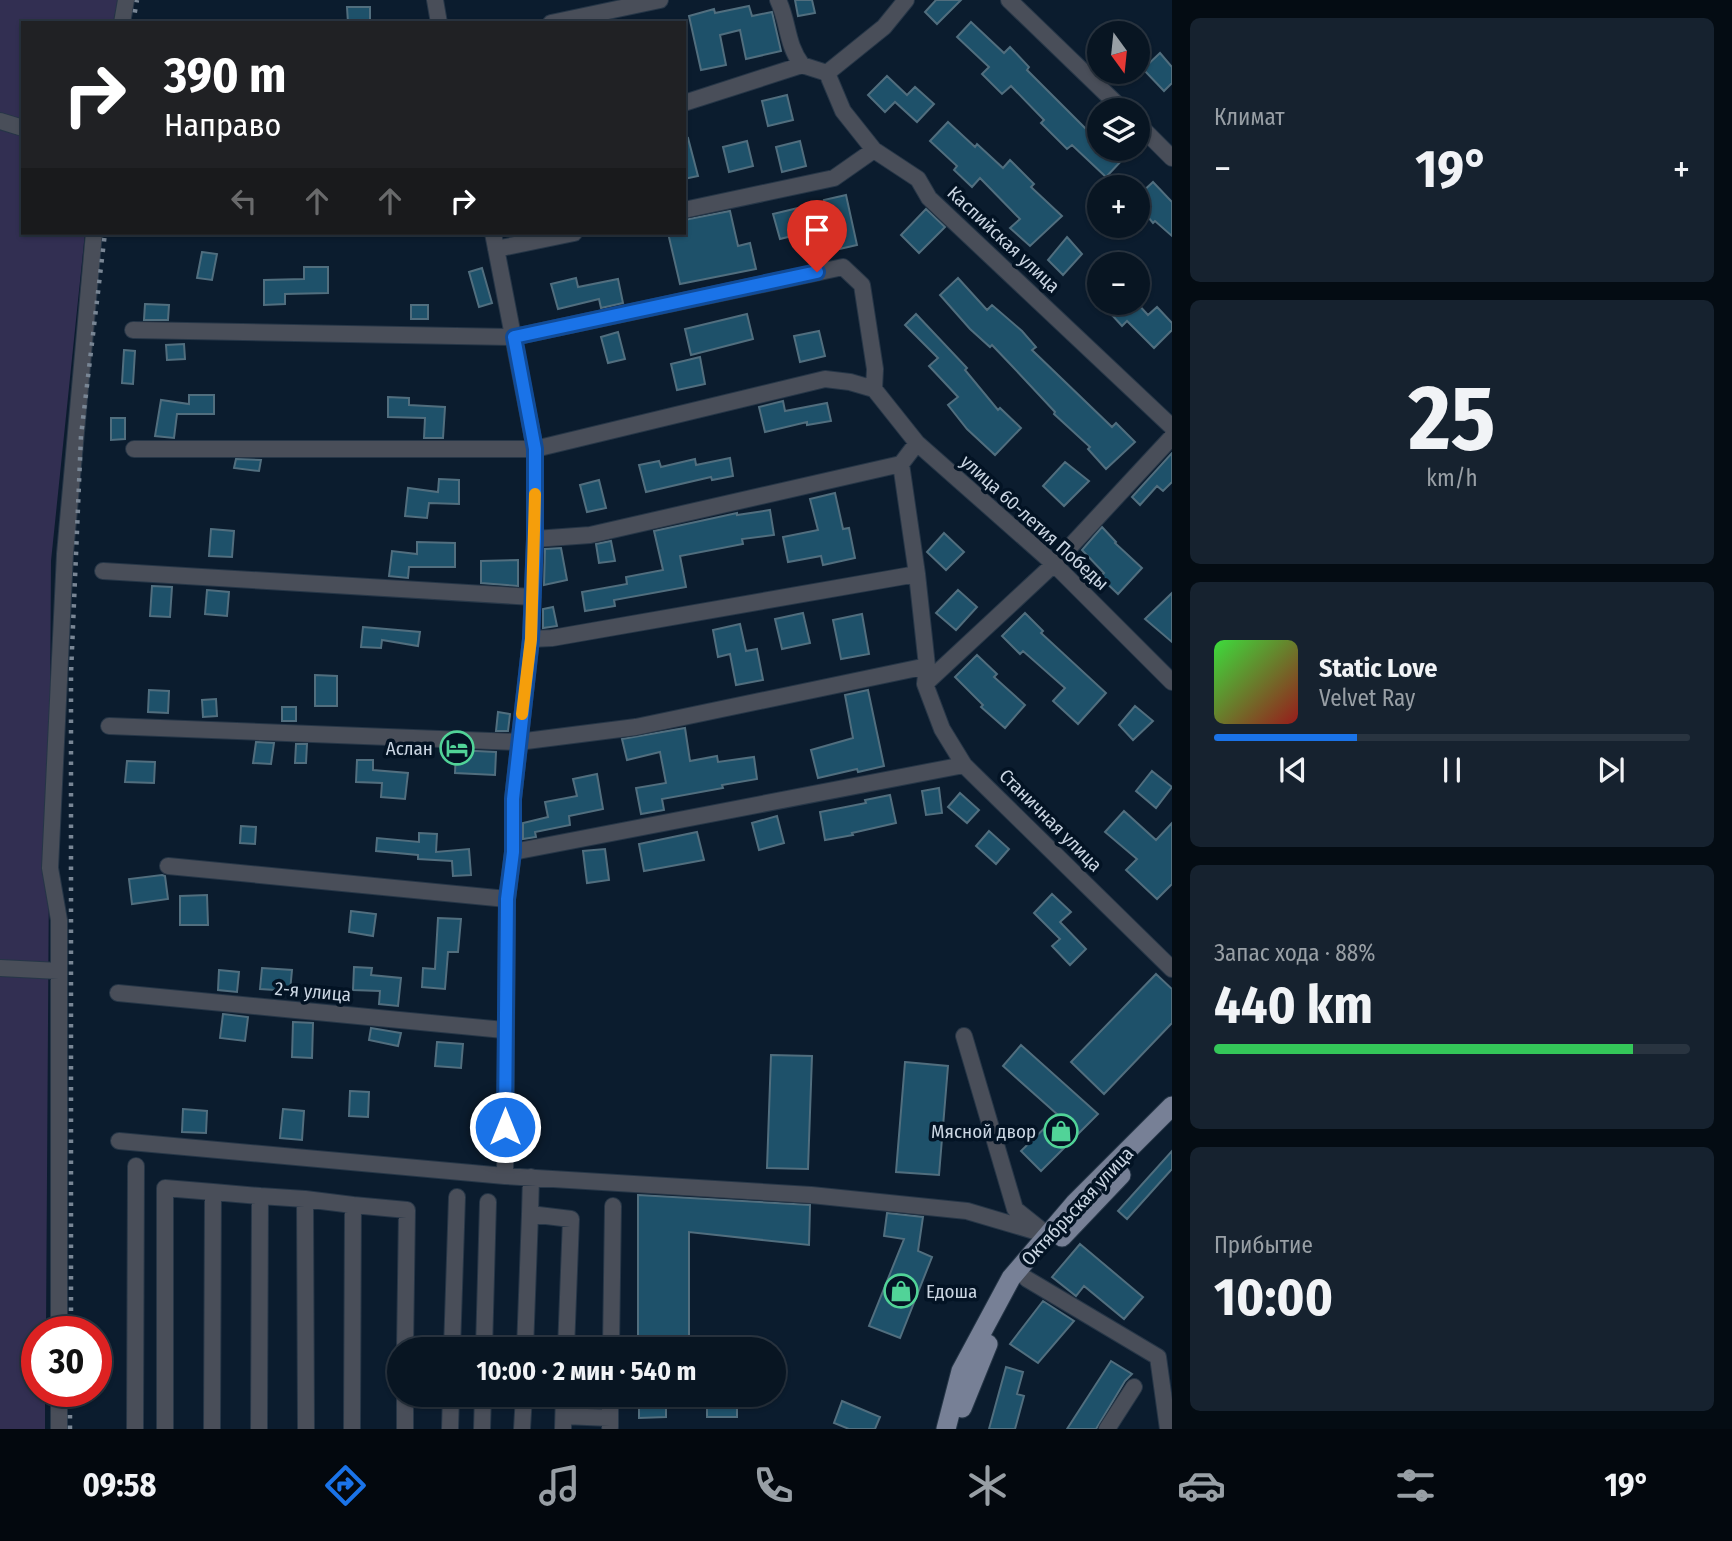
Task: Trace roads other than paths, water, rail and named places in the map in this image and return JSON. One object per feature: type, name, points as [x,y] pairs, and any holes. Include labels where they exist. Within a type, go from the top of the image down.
[{"type":"main road","name":"Октябрьская улица","points":[[946,1429],[961,1371],[1011,1278],[1074,1203],[1172,1106]]},
{"type":"main road","name":"Октябрьская улица","points":[[958,1429],[961,1411],[991,1335],[1039,1260],[1172,1122]]},
{"type":"street","points":[[122,21],[126,0]]},
{"type":"street","points":[[435,0],[439,21]]},
{"type":"street","points":[[560,21],[660,0]]},
{"type":"street","points":[[778,0],[792,52],[802,65],[827,73],[884,27],[906,0]]},
{"type":"street","points":[[1009,0],[1111,98]]},
{"type":"street","points":[[686,102],[802,65]]},
{"type":"street","name":"Каспийская улица","points":[[827,73],[843,111],[874,150],[918,179],[929,198],[1172,427]]},
{"type":"street","points":[[0,121],[21,127]]},
{"type":"street","points":[[1150,136],[1172,158]]},
{"type":"street","points":[[686,210],[834,178],[874,150]]},
{"type":"street","points":[[59,1316],[59,920],[50,869],[64,568],[94,235]]},
{"type":"street","points":[[505,1176],[507,899],[513,852],[513,799],[531,639],[535,449],[495,241],[554,235]]},
{"type":"street","points":[[133,330],[514,337],[843,267],[862,285],[875,369],[874,389],[825,379],[535,449],[134,449]]},
{"type":"street","name":"улица 60-летия Победы","points":[[874,389],[917,443],[1054,564],[1172,682]]},
{"type":"street","points":[[925,684],[1054,564],[1172,437]]},
{"type":"street","points":[[535,539],[590,535],[901,464],[917,443]]},
{"type":"street","points":[[901,464],[917,574],[926,666],[925,684]]},
{"type":"street","points":[[103,571],[533,597]]},
{"type":"street","points":[[531,639],[552,638],[917,574]]},
{"type":"street","points":[[109,726],[519,742],[636,727],[926,666]]},
{"type":"street","name":"Станичная улица","points":[[925,684],[942,729],[964,765],[1172,969]]},
{"type":"street","points":[[513,852],[964,765]]},
{"type":"street","points":[[168,866],[507,899]]},
{"type":"street","points":[[0,968],[59,971]]},
{"type":"street","name":"2-я улица","points":[[118,993],[504,1030]]},
{"type":"street","points":[[964,1036],[1015,1209],[1048,1235]]},
{"type":"street","points":[[119,1141],[505,1176],[811,1195],[967,1211],[1048,1235]]},
{"type":"street","points":[[135,1429],[136,1166]]},
{"type":"street","points":[[525,1337],[531,1177]]},
{"type":"street","points":[[164,1429],[165,1188],[407,1210],[405,1337]]},
{"type":"street","points":[[212,1429],[213,1192]]},
{"type":"street","points":[[259,1429],[260,1196]]},
{"type":"street","points":[[452,1337],[457,1197]]},
{"type":"street","points":[[305,1199],[306,1429]]},
{"type":"street","points":[[484,1337],[488,1202]]},
{"type":"street","points":[[352,1429],[353,1205]]},
{"type":"street","points":[[611,1337],[613,1206]]},
{"type":"street","points":[[530,1214],[571,1219],[566,1337]]},
{"type":"street","points":[[1027,1279],[1157,1357],[1168,1429]]},
{"type":"street","points":[[1107,1429],[1134,1387]]},
{"type":"street","points":[[59,1407],[59,1429]]},
{"type":"street","points":[[405,1407],[405,1429]]},
{"type":"street","points":[[450,1429],[451,1407]]},
{"type":"street","points":[[482,1429],[483,1407]]},
{"type":"street","points":[[522,1429],[523,1407]]},
{"type":"street","points":[[563,1422],[610,1424]]},
{"type":"railway","points":[[133,21],[137,0]]},
{"type":"railway","points":[[71,1316],[71,674],[81,436],[105,235]]},
{"type":"railway","points":[[70,1407],[70,1429]]},
{"type":"place","name":"Аслан","points":[[457,748]]},
{"type":"place","name":"Мясной двор","points":[[1061,1131]]},
{"type":"place","name":"Едоша","points":[[901,1291]]}]
